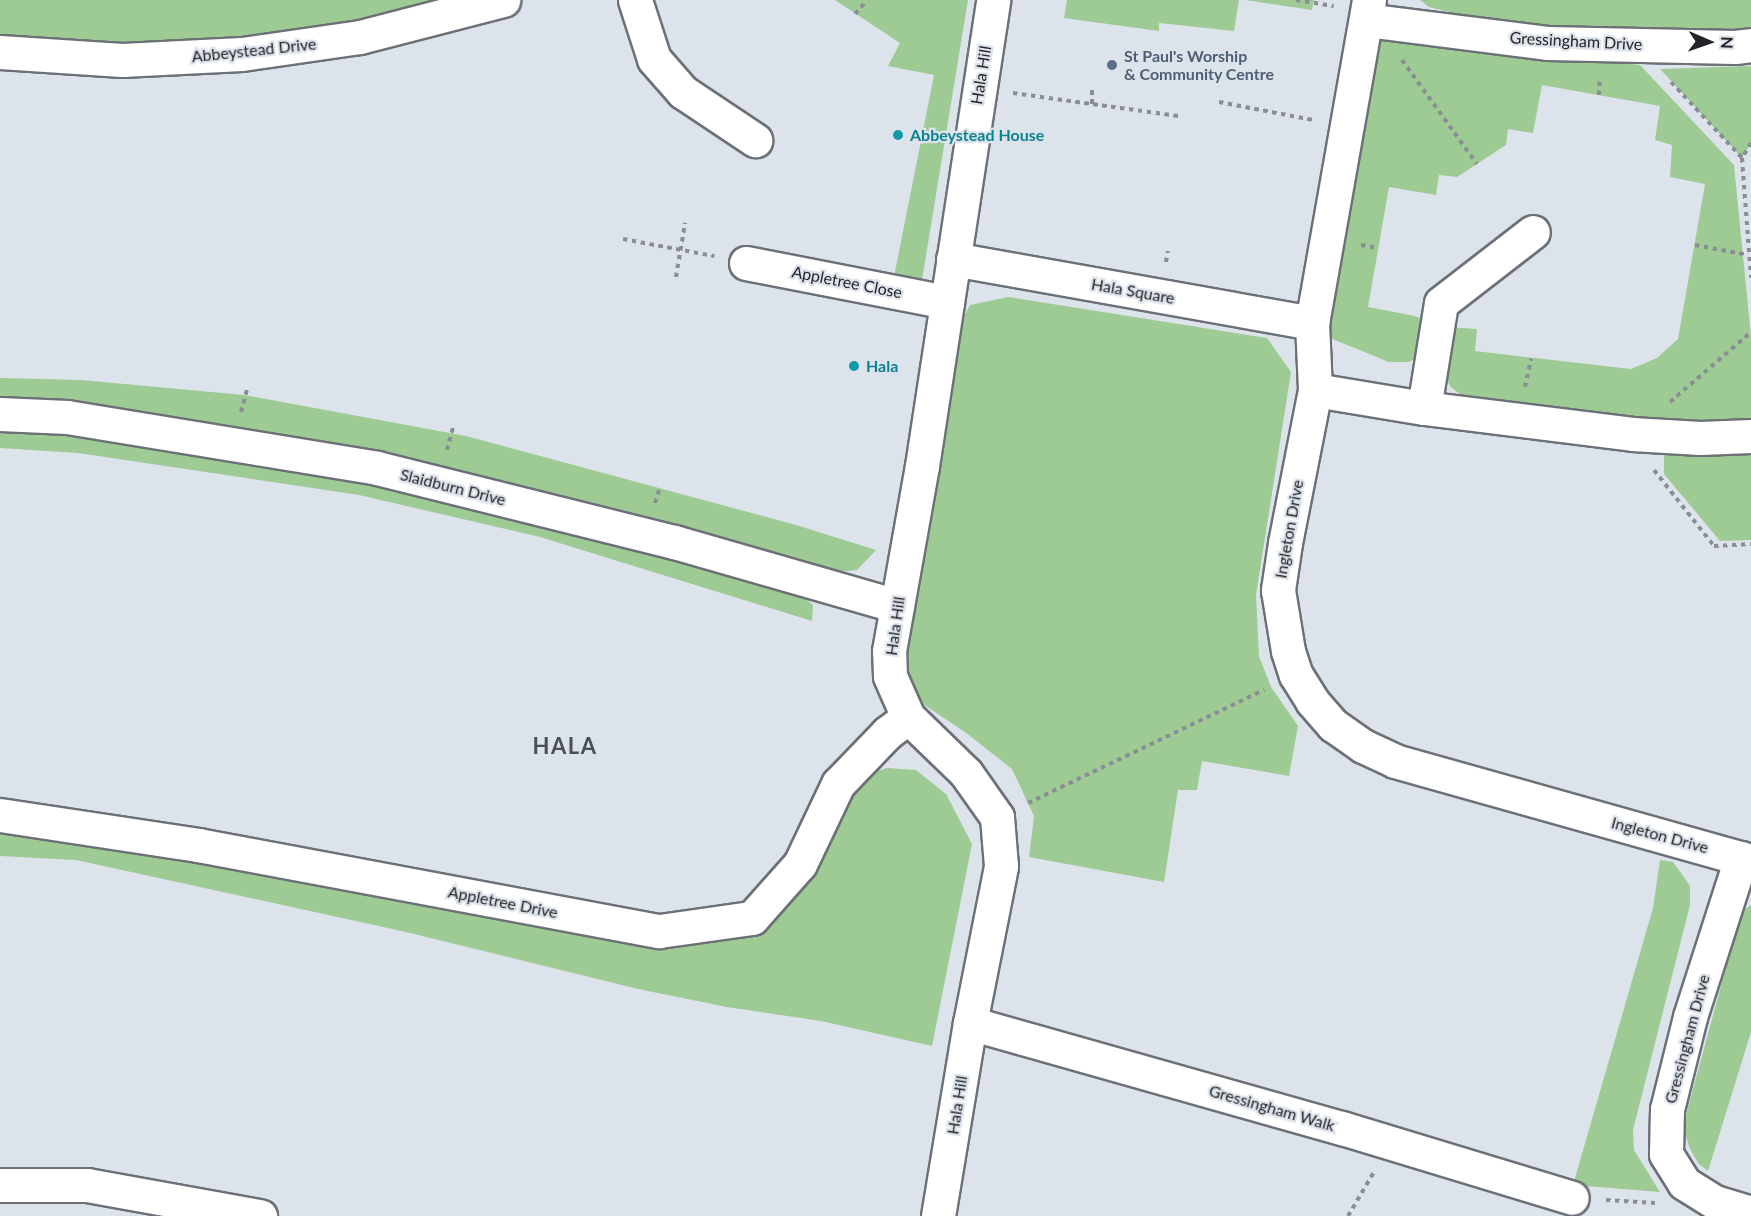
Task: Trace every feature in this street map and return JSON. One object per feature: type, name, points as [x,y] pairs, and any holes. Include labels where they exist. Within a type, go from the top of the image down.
[{"type":"street","name":"Abbeystead Drive","points":[[0,52],[122,60],[242,54],[360,37],[503,0]]},
{"type":"street","points":[[634,0],[654,59],[683,92],[755,140]]},
{"type":"street","name":"Hala Hill","points":[[938,1216],[970,1023],[1001,866],[997,817],[966,773],[908,717],[890,676],[889,651],[947,302],[993,0]]},
{"type":"street","points":[[1374,14],[1347,128],[1312,323],[1315,390],[1424,408],[1632,434],[1700,438],[1751,436]]},
{"type":"street","name":"Gressingham Drive","points":[[1374,14],[1547,43],[1735,47],[1751,45]]},
{"type":"street","points":[[1424,408],[1441,303],[1533,232]]},
{"type":"street","name":"Hala Square","points":[[953,260],[1312,323]]},
{"type":"street","name":"Appletree Close","points":[[746,263],[947,302]]},
{"type":"street","name":"Ingleton Drive","points":[[1315,390],[1278,590],[1288,651],[1296,675],[1312,701],[1333,725],[1363,746],[1395,761],[1746,859]]},
{"type":"street","name":"Slaidburn Drive","points":[[0,414],[67,417],[377,468],[674,542],[897,606]]},
{"type":"street","name":"Appletree Drive","points":[[0,815],[198,845],[659,931],[752,918],[800,864],[838,784],[887,733],[908,717]]},
{"type":"street","name":"Gressingham Drive","points":[[1746,859],[1690,1017],[1667,1109],[1666,1154],[1684,1183],[1714,1203],[1751,1213]]},
{"type":"street","name":"Gressingham Walk","points":[[970,1023],[1342,1128],[1572,1198]]},
{"type":"street","points":[[0,1185],[87,1185],[260,1216]]},
{"type":"path","points":[[855,14],[867,0]]},
{"type":"path","points":[[1374,14],[1386,37],[1477,164]]},
{"type":"path","points":[[1638,45],[1742,158]]},
{"type":"path","points":[[980,87],[1178,116]]},
{"type":"path","points":[[1092,89],[1092,104]]},
{"type":"path","points":[[1219,102],[1347,128]]},
{"type":"path","points":[[1751,143],[1742,158],[1751,278]]},
{"type":"path","points":[[676,277],[685,223]]},
{"type":"path","points":[[623,239],[746,263]]},
{"type":"path","points":[[1695,245],[1748,255]]},
{"type":"path","points":[[1751,332],[1632,434],[1654,470],[1714,546],[1751,544]]},
{"type":"path","points":[[997,817],[1296,675]]},
{"type":"path","points":[[1348,1216],[1372,1177]]},
{"type":"path","points":[[1572,1198],[1678,1204],[1714,1203]]},
{"type":"green space","points":[[0,0],[462,0],[239,41],[122,49],[0,39]]},
{"type":"green space","points":[[835,0],[968,0],[922,280],[893,282],[934,75],[888,66],[900,43]]},
{"type":"green space","points":[[1067,0],[1239,0],[1234,31],[1159,23],[1159,31],[1064,18]]},
{"type":"green space","points":[[1245,0],[1314,0],[1312,10]]},
{"type":"green space","points":[[1420,0],[1751,0],[1751,32],[1575,30],[1481,20],[1429,7]]},
{"type":"green space","points":[[1386,37],[1640,65],[1734,165],[1751,336],[1751,422],[1623,418],[1473,399],[1461,395],[1451,387],[1445,377],[1446,327],[1477,329],[1475,351],[1631,369],[1657,358],[1678,339],[1705,184],[1670,177],[1672,145],[1655,140],[1660,106],[1542,85],[1533,133],[1508,129],[1506,145],[1457,177],[1439,175],[1436,195],[1389,187],[1368,307],[1415,316],[1432,323],[1426,355],[1408,362],[1389,362],[1330,338],[1324,329],[1375,45]]},
{"type":"green space","points":[[1751,66],[1751,143],[1742,158],[1660,69]]},
{"type":"green space","points":[[1008,297],[1267,338],[1291,372],[1256,595],[1259,656],[1271,687],[1298,726],[1289,776],[1202,761],[1197,790],[1178,790],[1164,882],[1029,857],[1034,816],[1012,769],[965,732],[914,698],[904,657],[955,333],[970,305]]},
{"type":"green space","points":[[0,378],[81,380],[244,395],[466,436],[796,525],[876,550],[857,570],[838,572],[395,454],[246,432],[0,401]]},
{"type":"green space","points":[[0,425],[59,426],[379,476],[790,588],[813,605],[812,621],[540,537],[359,495],[78,453],[0,448]]},
{"type":"green space","points":[[1664,453],[1751,453],[1751,540],[1720,541],[1664,474]]},
{"type":"green space","points":[[887,768],[916,770],[946,794],[972,844],[932,1046],[821,1021],[727,1007],[638,989],[406,932],[76,860],[0,856],[0,815],[659,931],[752,918],[838,784]]},
{"type":"green space","points":[[1660,860],[1673,862],[1690,886],[1690,905],[1633,1130],[1634,1150],[1660,1192],[1573,1185],[1653,908]]},
{"type":"green space","points":[[1751,905],[1751,1032],[1708,1171],[1698,1163],[1690,1149],[1685,1133],[1686,1115],[1737,927],[1745,909]]},
{"type":"place","name":"St Paul's Worship & Community Centre","points":[[1112,65]]},
{"type":"place","name":"Abbeystead House","points":[[898,135]]},
{"type":"place","name":"Hala","points":[[854,366]]},
{"type":"district","name":"HALA","points":[[565,746]]}]
